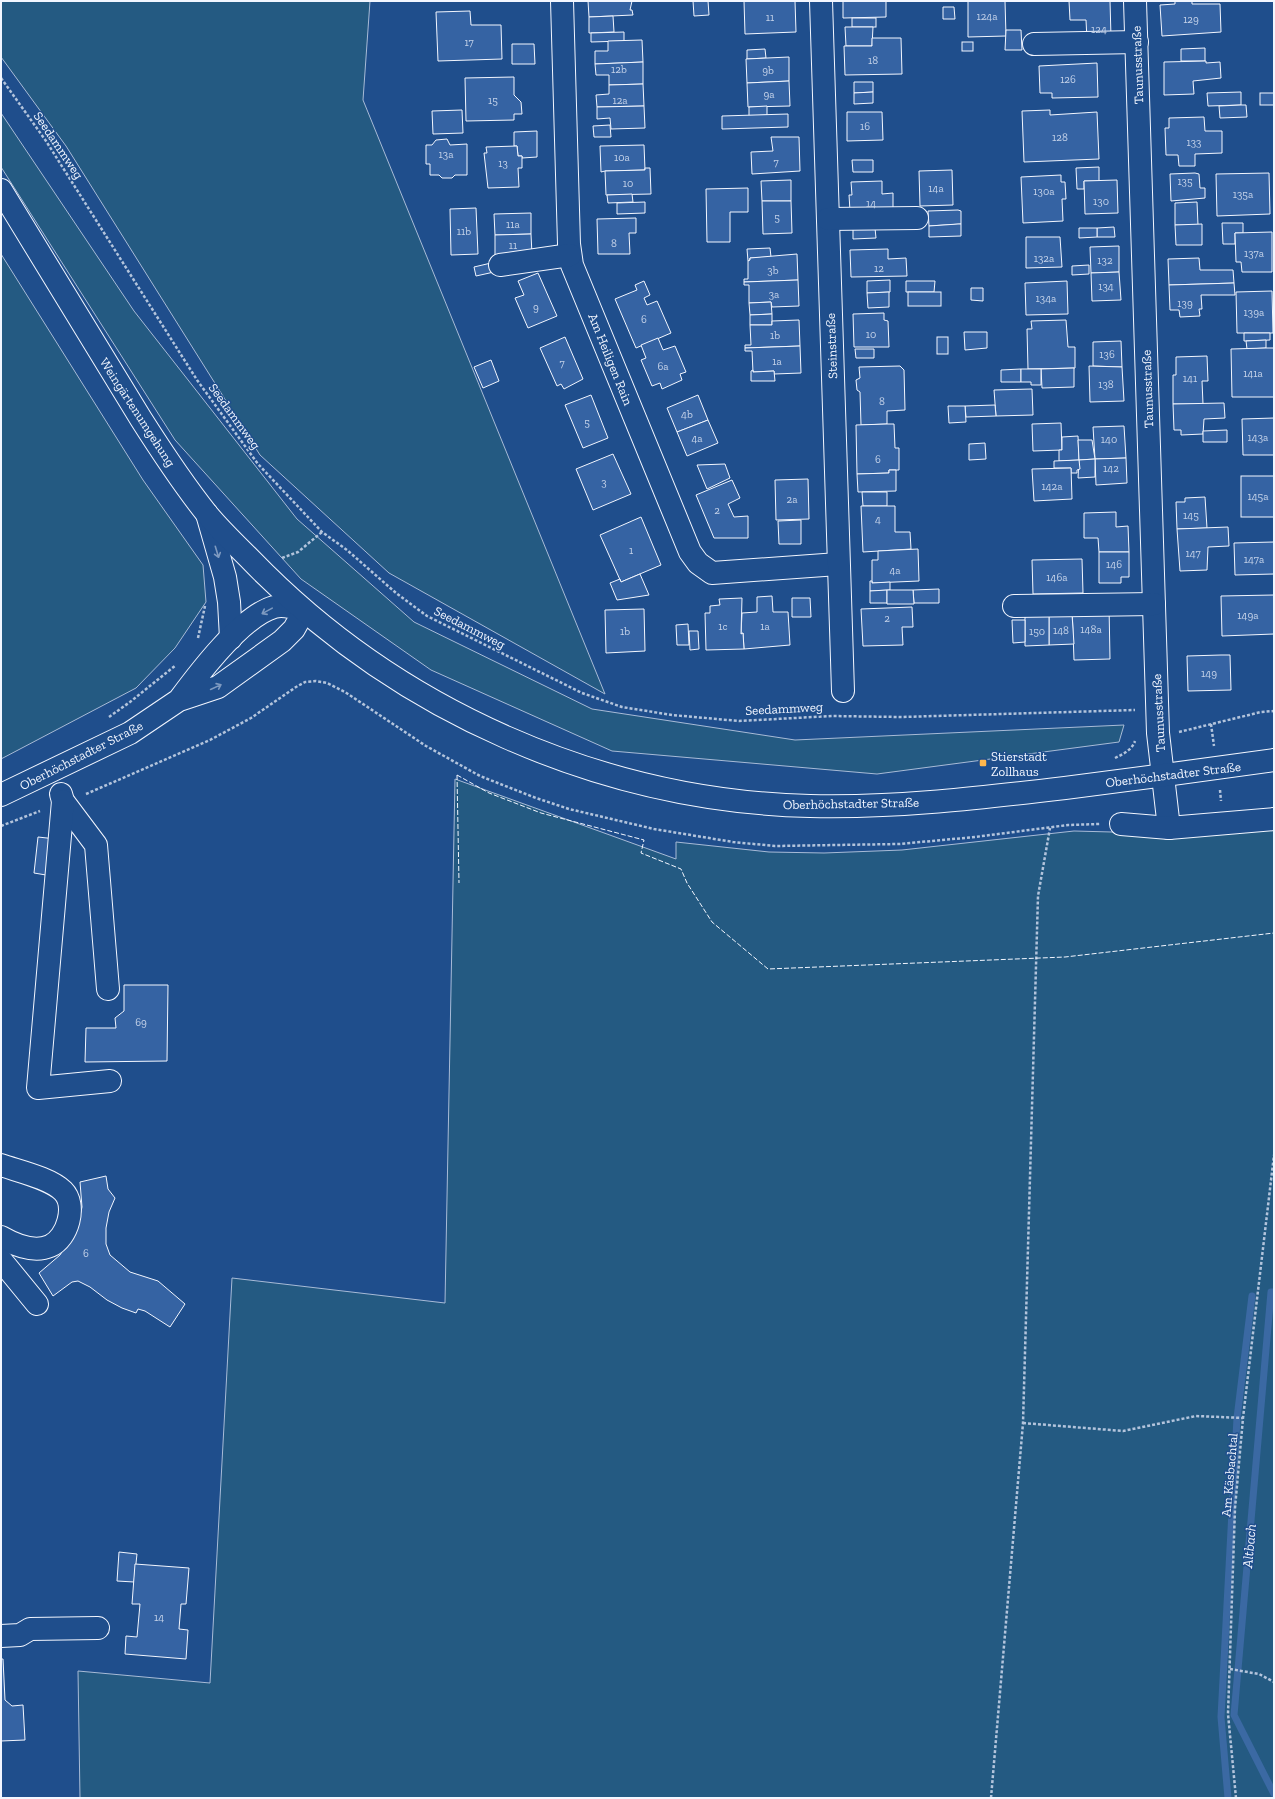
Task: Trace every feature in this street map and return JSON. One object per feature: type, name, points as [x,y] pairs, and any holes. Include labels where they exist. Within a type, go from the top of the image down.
[{"type":"street","name":"Am Heiligen Rain","points":[[562,1],[570,255],[572,265],[690,552],[698,563],[712,573],[838,564]]},
{"type":"street","name":"Steinstraße","points":[[821,1],[843,691]]},
{"type":"street","name":"Taunusstraße","points":[[1136,1],[1158,734],[1169,828]]},
{"type":"street","points":[[1034,44],[1137,42]]},
{"type":"street","name":"Weingärtenumgehung","points":[[1,190],[145,426],[207,514],[266,576],[304,611]]},
{"type":"street","points":[[828,219],[916,218]]},
{"type":"street","points":[[500,265],[570,255]]},
{"type":"street","points":[[207,514],[224,577],[229,602],[231,638]]},
{"type":"street","points":[[1014,606],[1154,604]]},
{"type":"street","name":"Oberhöchstadter Straße","points":[[179,700],[202,669],[249,621],[274,607],[291,607],[304,611],[349,646],[395,678],[451,711],[496,733],[548,755],[602,773],[657,787],[713,797],[770,804],[866,806],[995,796],[1162,776],[1274,760]]},
{"type":"street","name":"Oberhöchstadter Straße","points":[[1,795],[130,733],[179,700],[218,687],[272,650],[294,629],[304,611]]},
{"type":"street","points":[[52,771],[63,801],[96,845],[108,989]]},
{"type":"street","points":[[63,801],[38,1088],[110,1081]]},
{"type":"street","points":[[1121,824],[1169,828],[1274,819]]},
{"type":"street","points":[[1,1165],[52,1184],[63,1191],[70,1208],[69,1221],[61,1237],[51,1246],[37,1248],[23,1247],[1,1237]]},
{"type":"street","points":[[1,1260],[37,1304]]},
{"type":"street","points":[[1,1636],[20,1635],[30,1629],[98,1628]]},
{"type":"path","name":"Seedammweg","points":[[1,78],[46,141],[151,309],[226,422],[258,464],[322,532],[347,550],[396,593],[427,616],[554,681],[582,693],[622,707],[672,715],[739,721],[832,716],[902,717],[1138,710],[1138,716]]},
{"type":"path","points":[[266,576],[279,559],[298,552],[322,532]]},
{"type":"path","points":[[195,642],[199,636],[206,602],[229,602]]},
{"type":"path","points":[[106,718],[155,683],[181,659]]},
{"type":"path","points":[[1,826],[63,801],[93,791],[210,740],[251,718],[296,687],[305,682],[316,681],[327,683],[345,692],[426,746],[480,776],[569,809],[654,829],[726,841],[775,846],[899,844],[1087,824],[1121,824]]},
{"type":"path","points":[[1158,734],[1185,731],[1261,712],[1274,711]]},
{"type":"path","points":[[991,1798],[1023,1423],[1038,896],[1050,828]]},
{"type":"path","name":"Am Käsbachtal","points":[[1236,1798],[1228,1714],[1235,1508],[1274,1156]]},
{"type":"path","points":[[1023,1423],[1123,1431],[1196,1416],[1244,1418]]},
{"type":"path","points":[[1230,1669],[1259,1674],[1274,1682]]},
{"type":"shaded area","points":[[1,1],[370,1],[363,100],[605,694],[389,573],[260,455],[66,146],[1,57]]},
{"type":"shaded area","points":[[1,113],[134,311],[297,519],[414,622],[592,709],[795,740],[1124,725],[1119,742],[877,774],[612,751],[431,670],[301,579],[175,440],[1,167]]},
{"type":"shaded area","points":[[1,254],[143,480],[203,565],[206,602],[175,648],[136,688],[1,759]]},
{"type":"shaded area","points":[[455,779],[676,859],[676,842],[769,852],[824,853],[902,850],[1074,831],[1187,834],[1274,826],[1274,1798],[80,1798],[78,1671],[210,1683],[232,1278],[445,1303]]},
{"type":"building","points":[[588,1],[632,1],[630,10],[632,10],[633,15],[589,17]]},
{"type":"building","points":[[693,1],[708,1],[709,15],[694,16]]},
{"type":"building","points":[[744,1],[795,1],[796,32],[745,34]]},
{"type":"building","points":[[843,1],[886,1],[886,17],[843,18]]},
{"type":"building","points":[[968,1],[1005,1],[1006,36],[968,37]]},
{"type":"building","points":[[1069,1],[1110,1],[1111,37],[1087,40],[1086,20],[1070,20]]},
{"type":"building","points":[[1175,1],[1192,1],[1192,4],[1220,4],[1221,32],[1162,36],[1160,5],[1175,4]]},
{"type":"building","points":[[943,7],[954,7],[955,19],[943,19]]},
{"type":"building","points":[[470,11],[471,25],[501,25],[502,59],[438,61],[436,12]]},
{"type":"building","points":[[613,16],[614,32],[589,33],[589,17]]},
{"type":"building","points":[[852,18],[876,18],[876,27],[852,27]]},
{"type":"building","points":[[845,27],[873,27],[872,46],[846,46]]},
{"type":"building","points":[[1006,30],[1021,30],[1022,50],[1005,50]]},
{"type":"building","points":[[624,32],[624,41],[591,42],[591,33]]},
{"type":"building","points":[[872,38],[901,38],[902,74],[845,75],[844,46],[872,46]]},
{"type":"building","points":[[642,40],[643,62],[595,64],[595,51],[608,51],[608,41]]},
{"type":"building","points":[[962,42],[973,42],[973,51],[962,51]]},
{"type":"building","points":[[512,44],[534,44],[535,64],[512,64]]},
{"type":"building","points":[[1205,48],[1205,61],[1181,61],[1181,49]]},
{"type":"building","points":[[765,49],[766,58],[747,59],[747,50]]},
{"type":"building","points":[[789,57],[789,81],[747,83],[746,59]]},
{"type":"building","points":[[1206,61],[1206,63],[1220,62],[1221,78],[1193,81],[1194,94],[1164,95],[1164,62]]},
{"type":"building","points":[[643,62],[643,84],[609,85],[609,75],[596,75],[595,64]]},
{"type":"building","points":[[1097,63],[1098,97],[1052,98],[1052,93],[1040,93],[1039,66]]},
{"type":"building","points":[[514,77],[514,95],[521,102],[522,114],[514,114],[514,120],[466,121],[465,78]]},
{"type":"building","points":[[789,81],[790,106],[748,107],[747,83]]},
{"type":"building","points":[[854,82],[873,82],[873,92],[854,93]]},
{"type":"building","points":[[643,84],[644,106],[597,107],[596,95],[609,94],[609,85]]},
{"type":"building","points":[[873,92],[873,103],[854,104],[854,93]]},
{"type":"building","points":[[1241,92],[1241,105],[1208,106],[1207,93]]},
{"type":"building","points":[[1260,93],[1274,93],[1274,105],[1260,105]]},
{"type":"building","points":[[1246,105],[1247,117],[1220,118],[1219,106]]},
{"type":"building","points":[[644,106],[645,128],[611,129],[610,118],[597,119],[597,107]]},
{"type":"building","points":[[767,106],[767,115],[749,116],[749,107]]},
{"type":"building","points":[[462,110],[463,133],[433,134],[432,111]]},
{"type":"building","points":[[1050,110],[1050,115],[1097,112],[1099,159],[1024,162],[1022,111]]},
{"type":"building","points":[[847,112],[882,112],[883,140],[847,141]]},
{"type":"building","points":[[788,114],[788,127],[722,129],[722,116]]},
{"type":"building","points":[[1204,117],[1205,131],[1222,131],[1222,153],[1195,154],[1195,166],[1179,166],[1178,155],[1166,155],[1165,128],[1169,128],[1169,118]]},
{"type":"building","points":[[610,125],[611,137],[594,137],[593,126]]},
{"type":"building","points":[[537,131],[537,157],[522,158],[522,156],[518,156],[517,146],[514,146],[514,132]]},
{"type":"building","points":[[771,137],[799,137],[800,171],[752,174],[751,152],[773,151]]},
{"type":"building","points":[[447,139],[450,145],[467,144],[467,175],[455,175],[452,178],[442,178],[439,175],[430,175],[430,164],[426,164],[426,145],[432,145],[436,140]]},
{"type":"building","points":[[644,145],[645,170],[601,172],[600,146]]},
{"type":"building","points":[[517,146],[518,156],[522,156],[522,168],[518,168],[519,187],[488,188],[484,153],[487,153],[486,147]]},
{"type":"building","points":[[852,160],[873,160],[873,172],[853,172]]},
{"type":"building","points":[[1099,167],[1099,181],[1084,181],[1084,189],[1077,189],[1076,168]]},
{"type":"building","points":[[645,168],[650,168],[651,194],[606,195],[605,171],[645,170]]},
{"type":"building","points":[[952,170],[953,205],[920,206],[919,171]]},
{"type":"building","points":[[1269,173],[1270,214],[1217,216],[1216,174]]},
{"type":"building","points":[[1170,174],[1199,174],[1200,188],[1205,188],[1205,198],[1171,201]]},
{"type":"building","points":[[1061,175],[1061,182],[1065,182],[1066,199],[1062,199],[1063,221],[1023,223],[1021,177]]},
{"type":"building","points":[[791,180],[791,201],[762,201],[761,181]]},
{"type":"building","points":[[1117,180],[1118,213],[1085,214],[1084,181]]},
{"type":"building","points":[[882,181],[882,194],[893,193],[893,210],[850,211],[849,195],[852,195],[851,182]]},
{"type":"building","points":[[748,188],[748,212],[730,212],[730,242],[707,242],[706,189]]},
{"type":"building","points":[[632,194],[633,202],[608,203],[607,195]]},
{"type":"building","points":[[762,201],[791,201],[792,233],[763,234]]},
{"type":"building","points":[[645,202],[645,213],[617,214],[617,203]]},
{"type":"building","points":[[1197,202],[1198,225],[1175,225],[1175,203]]},
{"type":"building","points":[[476,208],[478,254],[451,255],[450,209]]},
{"type":"building","points":[[928,211],[961,211],[961,224],[929,226]]},
{"type":"building","points":[[531,213],[531,234],[495,235],[494,214]]},
{"type":"building","points":[[636,218],[636,233],[629,233],[630,254],[598,254],[597,219]]},
{"type":"building","points":[[1222,223],[1243,223],[1243,233],[1235,233],[1235,244],[1223,244]]},
{"type":"building","points":[[961,224],[961,236],[929,237],[929,226]]},
{"type":"building","points":[[1202,224],[1202,245],[1176,245],[1175,225]]},
{"type":"building","points":[[1114,227],[1115,237],[1097,237],[1097,228]]},
{"type":"building","points":[[853,228],[875,228],[876,238],[853,239]]},
{"type":"building","points":[[1079,228],[1097,228],[1097,237],[1079,238]]},
{"type":"building","points":[[1272,232],[1272,272],[1242,272],[1241,262],[1236,262],[1235,233]]},
{"type":"building","points":[[531,234],[532,255],[495,256],[495,235]]},
{"type":"building","points":[[1026,237],[1060,237],[1062,267],[1026,268]]},
{"type":"building","points":[[1119,246],[1119,272],[1091,273],[1090,247]]},
{"type":"building","points":[[770,248],[771,257],[750,258],[748,261],[747,249]]},
{"type":"building","points":[[888,249],[888,259],[906,258],[907,276],[851,277],[850,250]]},
{"type":"building","points":[[797,254],[798,280],[744,282],[744,279],[748,279],[748,261],[750,258]]},
{"type":"building","points":[[1199,258],[1200,270],[1233,270],[1234,283],[1169,285],[1168,259]]},
{"type":"building","points":[[491,263],[494,272],[476,276],[474,267]]},
{"type":"building","points":[[1089,265],[1089,274],[1072,275],[1072,266]]},
{"type":"building","points":[[1119,272],[1121,300],[1092,301],[1091,273]]},
{"type":"building","points":[[538,273],[557,316],[528,328],[515,298],[524,295],[518,281]]},
{"type":"building","points":[[798,280],[799,306],[772,307],[771,302],[749,303],[749,285],[744,285],[744,282]]},
{"type":"building","points":[[890,280],[890,292],[867,293],[867,281]]},
{"type":"building","points":[[644,281],[650,295],[644,298],[647,305],[657,301],[671,333],[636,348],[615,299],[637,290],[635,285]]},
{"type":"building","points":[[906,281],[935,281],[934,292],[906,292]]},
{"type":"building","points":[[1067,281],[1068,314],[1026,315],[1025,283]]},
{"type":"building","points":[[1234,283],[1235,295],[1201,295],[1202,309],[1199,309],[1200,316],[1180,317],[1179,310],[1170,310],[1169,285]]},
{"type":"building","points":[[971,288],[983,288],[983,301],[971,300]]},
{"type":"building","points":[[1272,291],[1273,333],[1237,333],[1236,292]]},
{"type":"building","points":[[889,292],[889,307],[868,308],[867,293]]},
{"type":"building","points":[[908,292],[941,292],[941,306],[908,306]]},
{"type":"building","points":[[771,302],[772,314],[750,315],[749,303]]},
{"type":"building","points":[[884,313],[884,320],[888,321],[889,347],[854,347],[853,314]]},
{"type":"building","points":[[772,314],[772,325],[750,325],[750,315]]},
{"type":"building","points":[[799,320],[800,346],[745,348],[745,345],[751,345],[750,325],[772,325],[772,321]]},
{"type":"building","points":[[1066,320],[1068,347],[1075,347],[1075,368],[1028,369],[1027,329],[1032,329],[1031,321]]},
{"type":"building","points":[[964,332],[987,332],[987,348],[965,350]]},
{"type":"building","points":[[1244,333],[1270,333],[1270,340],[1244,341]]},
{"type":"building","points":[[565,337],[583,379],[564,389],[561,384],[557,386],[540,348]]},
{"type":"building","points":[[937,337],[948,337],[948,354],[937,354]]},
{"type":"building","points":[[658,338],[663,350],[675,346],[686,372],[680,374],[682,380],[662,389],[660,383],[652,386],[641,360],[646,358],[641,345]]},
{"type":"building","points":[[1266,340],[1266,348],[1247,349],[1246,341]]},
{"type":"building","points":[[1121,341],[1122,367],[1093,366],[1093,342]]},
{"type":"building","points":[[800,346],[801,373],[774,374],[774,371],[753,372],[752,351],[745,351],[745,348]]},
{"type":"building","points":[[1274,348],[1274,397],[1232,397],[1231,349]]},
{"type":"building","points":[[855,349],[874,349],[874,358],[856,358]]},
{"type":"building","points":[[1207,356],[1208,381],[1202,381],[1203,404],[1173,404],[1173,375],[1176,375],[1176,357]]},
{"type":"building","points":[[491,360],[499,381],[483,388],[474,367]]},
{"type":"building","points":[[900,366],[904,370],[905,410],[887,411],[887,424],[861,425],[860,392],[857,390],[856,380],[860,378],[859,367]]},
{"type":"building","points":[[1089,366],[1122,367],[1124,401],[1090,402]]},
{"type":"building","points":[[1074,368],[1074,387],[1042,388],[1041,369]]},
{"type":"building","points":[[1021,369],[1021,382],[1001,382],[1001,370]]},
{"type":"building","points":[[1021,369],[1041,369],[1041,385],[1031,385],[1031,382],[1021,382]]},
{"type":"building","points":[[753,370],[753,372],[774,371],[775,381],[751,381],[751,371]]},
{"type":"building","points":[[1032,389],[1033,415],[996,416],[994,390]]},
{"type":"building","points":[[591,395],[608,438],[583,448],[565,405]]},
{"type":"building","points":[[698,395],[708,420],[677,432],[667,408]]},
{"type":"building","points":[[1224,403],[1225,418],[1204,419],[1203,434],[1181,435],[1181,430],[1174,430],[1173,404]]},
{"type":"building","points":[[995,405],[996,416],[966,417],[965,406]]},
{"type":"building","points":[[948,406],[965,406],[966,422],[949,423]]},
{"type":"building","points":[[1274,418],[1274,455],[1243,455],[1242,419]]},
{"type":"building","points":[[708,420],[718,443],[687,456],[677,432]]},
{"type":"building","points":[[1061,423],[1062,450],[1033,451],[1032,424]]},
{"type":"building","points":[[894,424],[895,448],[899,448],[899,470],[889,470],[889,473],[857,474],[856,425]]},
{"type":"building","points":[[1124,426],[1126,458],[1095,459],[1093,427]]},
{"type":"building","points":[[1227,430],[1227,442],[1203,442],[1203,431]]},
{"type":"building","points":[[1078,436],[1079,460],[1059,461],[1059,450],[1062,450],[1062,437]]},
{"type":"building","points":[[1078,440],[1092,440],[1095,459],[1079,460]]},
{"type":"building","points":[[985,443],[986,459],[969,460],[969,444]]},
{"type":"building","points":[[613,454],[631,494],[593,510],[576,469]]},
{"type":"building","points":[[1126,458],[1127,483],[1096,485],[1095,459]]},
{"type":"building","points":[[1095,459],[1095,477],[1078,478],[1079,460]]},
{"type":"building","points":[[1079,460],[1080,469],[1077,470],[1077,473],[1071,473],[1071,468],[1054,468],[1054,461]]},
{"type":"building","points":[[725,464],[730,478],[707,489],[697,465]]},
{"type":"building","points":[[1071,468],[1072,499],[1034,501],[1032,469]]},
{"type":"building","points":[[889,470],[896,470],[896,491],[858,492],[857,474],[889,473]]},
{"type":"building","points":[[1241,476],[1274,476],[1274,517],[1241,517]]},
{"type":"building","points":[[808,479],[809,519],[776,520],[775,480]]},
{"type":"building","points":[[732,480],[740,498],[728,504],[734,517],[748,516],[748,538],[714,538],[696,495]]},
{"type":"building","points":[[862,492],[887,492],[887,506],[863,506]]},
{"type":"building","points":[[1205,497],[1207,528],[1177,529],[1176,502],[1185,502],[1185,498]]},
{"type":"building","points":[[861,506],[895,506],[895,532],[910,532],[911,549],[863,552]]},
{"type":"building","points":[[1116,512],[1116,527],[1128,526],[1129,552],[1099,552],[1098,538],[1084,538],[1084,513]]},
{"type":"building","points":[[641,517],[661,565],[621,582],[600,535]]},
{"type":"building","points":[[801,520],[801,544],[779,544],[778,521]]},
{"type":"building","points":[[1228,527],[1229,546],[1208,547],[1207,570],[1180,571],[1177,529]]},
{"type":"building","points":[[1274,542],[1274,574],[1235,575],[1234,543]]},
{"type":"building","points":[[918,549],[919,581],[872,583],[872,560],[878,560],[878,551]]},
{"type":"building","points":[[1099,552],[1129,552],[1129,577],[1121,577],[1121,583],[1099,583]]},
{"type":"building","points":[[1082,559],[1083,593],[1033,594],[1032,560]]},
{"type":"building","points":[[640,574],[649,595],[617,600],[610,583],[620,579],[621,582]]},
{"type":"building","points":[[870,581],[872,581],[872,583],[890,582],[890,590],[870,591]]},
{"type":"building","points":[[939,589],[939,603],[914,603],[913,590]]},
{"type":"building","points":[[887,590],[887,603],[870,603],[870,591]]},
{"type":"building","points":[[887,590],[913,590],[914,604],[887,604]]},
{"type":"building","points":[[1274,595],[1274,634],[1222,636],[1221,596]]},
{"type":"building","points":[[772,596],[773,612],[788,612],[790,645],[744,649],[743,633],[741,634],[742,613],[757,612],[757,597]]},
{"type":"building","points":[[742,598],[741,634],[743,633],[744,649],[706,650],[705,613],[710,613],[710,606],[720,605],[719,599]]},
{"type":"building","points":[[792,598],[810,598],[811,617],[792,617]]},
{"type":"building","points":[[1072,606],[1109,606],[1110,659],[1074,660]]},
{"type":"building","points":[[912,607],[913,627],[902,627],[903,645],[863,646],[861,609]]},
{"type":"building","points":[[644,609],[645,651],[606,653],[605,610]]},
{"type":"building","points":[[1072,614],[1074,644],[1049,645],[1049,615]]},
{"type":"building","points":[[1049,615],[1049,645],[1025,646],[1025,616]]},
{"type":"building","points":[[1012,620],[1025,620],[1025,642],[1013,643]]},
{"type":"building","points":[[688,624],[689,645],[677,645],[676,625]]},
{"type":"building","points":[[689,631],[698,631],[699,649],[690,650]]},
{"type":"building","points":[[1230,655],[1231,690],[1188,691],[1187,656]]},
{"type":"building","points":[[38,837],[56,839],[52,876],[34,873]]},
{"type":"building","points":[[124,985],[168,985],[167,1061],[85,1062],[86,1028],[116,1028],[115,1018],[124,1011]]},
{"type":"building","points":[[106,1176],[108,1189],[115,1198],[109,1212],[106,1228],[106,1244],[110,1255],[130,1272],[158,1281],[185,1304],[170,1327],[145,1311],[138,1309],[136,1313],[122,1308],[78,1281],[72,1282],[53,1296],[39,1273],[60,1255],[77,1229],[82,1207],[80,1182]]},
{"type":"building","points":[[119,1552],[137,1554],[134,1582],[117,1581]]},
{"type":"building","points":[[135,1564],[189,1568],[186,1604],[181,1604],[179,1629],[188,1630],[186,1659],[125,1654],[126,1636],[137,1637],[140,1604],[132,1604]]},
{"type":"building","points":[[1,1659],[3,1659],[5,1700],[12,1706],[23,1705],[25,1740],[1,1741]]},
{"type":"waterway","name":"Altbach","points":[[1274,1292],[1271,1292],[1234,1715],[1274,1794]]},
{"type":"waterway","points":[[1228,1798],[1221,1717],[1237,1418],[1252,1296]]},
{"type":"fence","points":[[457,775],[489,793],[541,813],[644,840],[641,853],[681,869],[687,883],[712,922],[768,969],[1065,957],[1274,933]]},
{"type":"fence","points":[[457,775],[459,883]]},
{"type":"place","name":"Stierstadt Zollhaus","points":[[983,763]]}]
